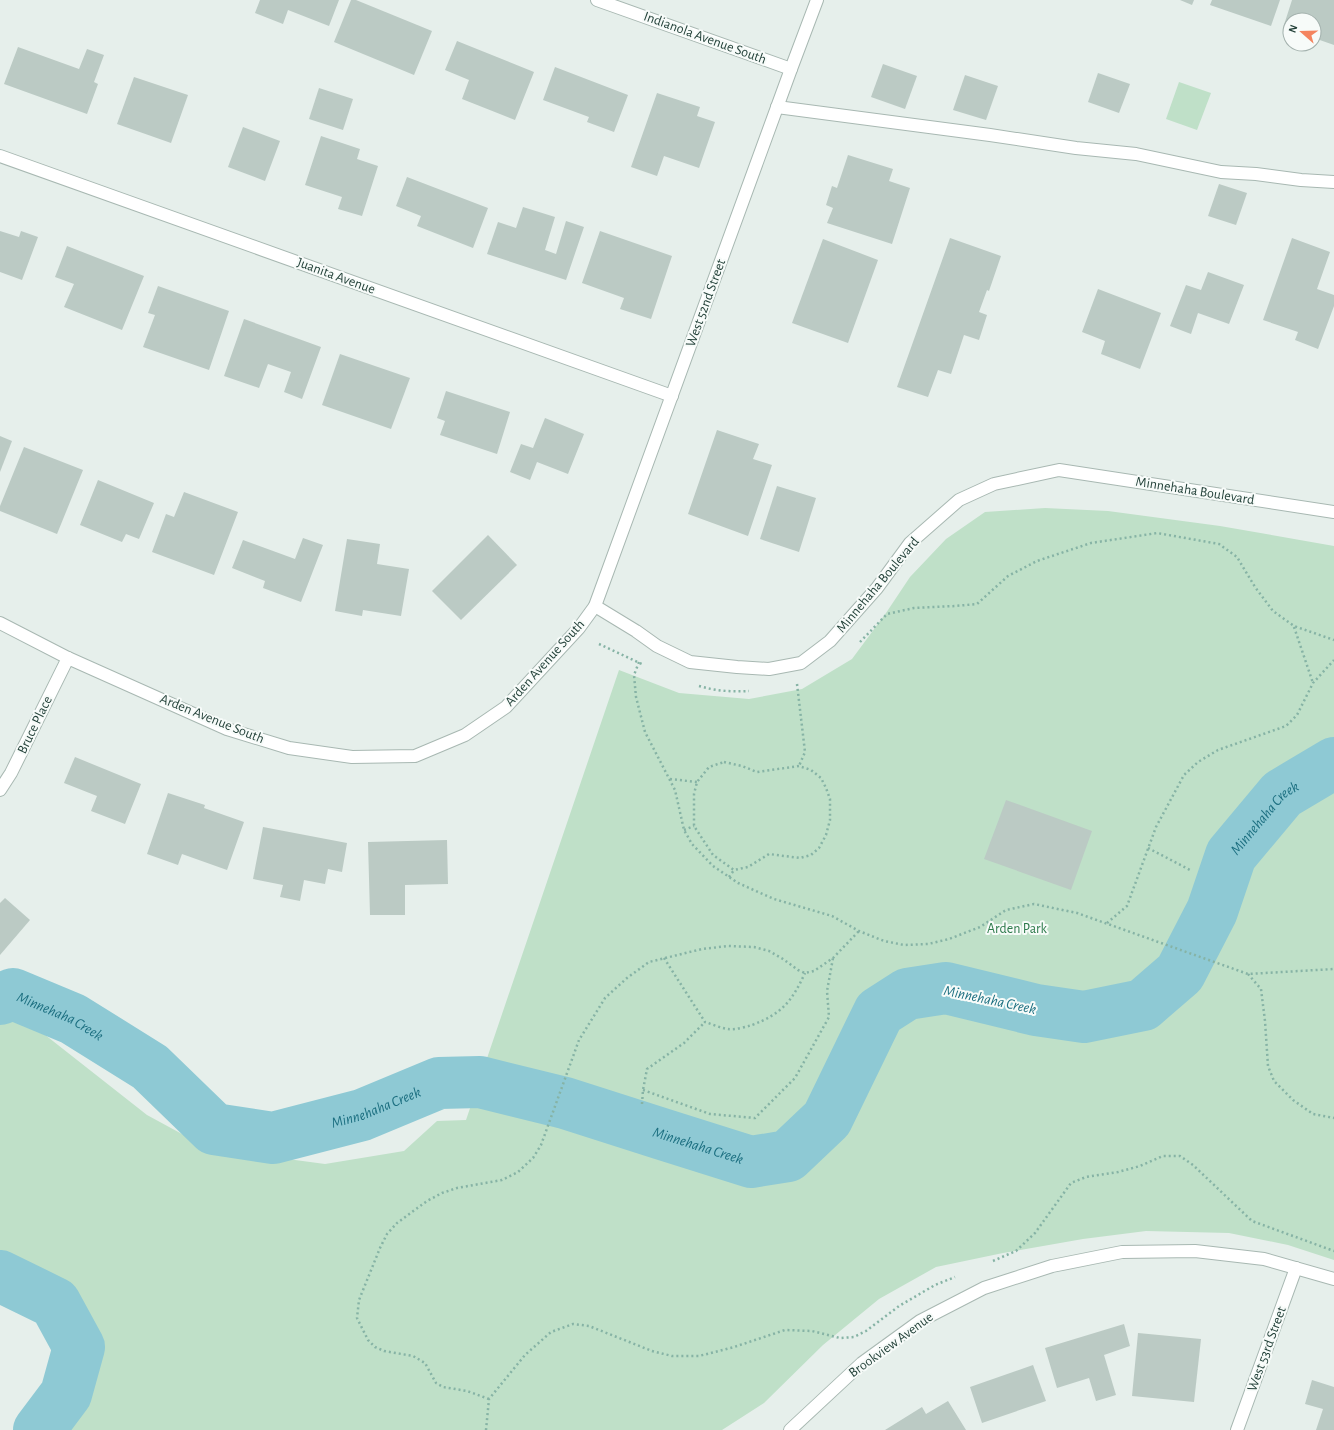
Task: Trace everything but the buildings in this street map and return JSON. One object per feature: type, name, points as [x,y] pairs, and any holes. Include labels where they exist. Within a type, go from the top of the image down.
[{"type":"street","name":"Indianola Avenue South","points":[[598,0],[791,69]]},
{"type":"street","name":"West 52nd Street","points":[[595,606],[817,0]]},
{"type":"street","points":[[777,107],[1076,148],[1136,154],[1221,172],[1334,182]]},
{"type":"street","name":"Juanita Avenue","points":[[0,156],[672,396]]},
{"type":"street","name":"Minnehaha Boulevard","points":[[595,606],[636,631],[657,646],[690,662],[769,669],[801,663],[830,641],[877,588],[910,543],[959,500],[994,484],[1059,470],[1334,512]]},
{"type":"street","name":"Arden Avenue South","points":[[0,623],[68,658],[227,729],[289,748],[352,757],[416,756],[465,735],[506,707],[579,628],[595,606]]},
{"type":"street","name":"Bruce Place","points":[[0,790],[11,773],[68,658]]},
{"type":"street","name":"Brookview Avenue","points":[[790,1430],[862,1363],[920,1321],[984,1288],[1046,1268],[1122,1252],[1195,1251],[1264,1259],[1334,1279]]},
{"type":"street","name":"West 53rd Street","points":[[1237,1430],[1296,1268]]},
{"type":"path","points":[[914,608],[977,604],[1008,576],[1037,561],[1091,543],[1157,533],[1219,544],[1237,558],[1255,587],[1273,611],[1294,626],[1334,640]]},
{"type":"path","points":[[1294,626],[1313,683]]},
{"type":"path","points":[[600,644],[639,662],[634,675],[636,697],[645,732],[676,790],[684,830],[692,844],[713,866],[729,877],[738,883],[774,899],[832,916],[860,931],[884,941],[904,945],[928,944],[949,939],[980,927],[1006,910],[1034,904],[1077,913],[1248,974],[1334,969]]},
{"type":"path","points":[[1106,923],[1127,906],[1156,827],[1184,776],[1198,762],[1218,750],[1286,726],[1296,715],[1313,683],[1334,660]]},
{"type":"path","points":[[797,684],[804,752],[799,766]]},
{"type":"path","points":[[729,877],[734,870],[748,867],[769,854],[800,858],[811,855],[819,848],[826,835],[830,820],[830,799],[821,778],[811,770],[799,766],[757,772],[742,766],[724,762],[709,767],[697,782],[694,794],[694,826],[714,855],[734,870]]},
{"type":"path","points":[[670,779],[697,782]]},
{"type":"path","points":[[684,830],[694,826]]},
{"type":"path","points":[[1148,848],[1192,871]]},
{"type":"path","points":[[489,1399],[468,1392],[443,1387],[436,1383],[424,1363],[413,1356],[384,1351],[375,1347],[368,1340],[356,1318],[359,1300],[386,1234],[397,1223],[427,1201],[442,1193],[457,1188],[502,1180],[518,1172],[534,1158],[541,1145],[580,1040],[605,998],[627,978],[649,962],[702,949],[728,946],[754,947],[769,951],[805,973],[814,971],[833,958],[860,931]]},
{"type":"path","points":[[664,958],[705,1022],[729,1029],[746,1027],[764,1020],[780,1010],[796,992],[805,973]]},
{"type":"path","points":[[643,1090],[710,1114],[755,1118],[795,1078],[829,1017],[827,991],[833,958]]},
{"type":"path","points":[[1248,974],[1261,988],[1268,1066],[1274,1081],[1293,1100],[1313,1114],[1334,1118]]},
{"type":"path","points":[[642,1104],[647,1069],[684,1043],[705,1022]]},
{"type":"path","points":[[986,1264],[1016,1251],[1035,1233],[1071,1183],[1086,1177],[1118,1172],[1140,1166],[1163,1156],[1180,1156],[1193,1165],[1252,1221],[1334,1251]]},
{"type":"path","points":[[486,1430],[489,1399],[525,1355],[551,1332],[573,1324],[589,1326],[652,1351],[672,1356],[699,1356],[734,1347],[785,1330],[812,1331],[840,1338],[854,1337],[866,1331],[899,1306],[935,1285],[957,1276]]},
{"type":"green space","points":[[1179,82],[1211,93],[1197,130],[1166,119]]},
{"type":"green space","name":"Arden Park","points":[[1045,508],[1108,511],[1220,526],[1334,546],[1334,1260],[1288,1245],[1229,1233],[1146,1231],[1083,1239],[1003,1253],[936,1267],[879,1299],[823,1345],[764,1403],[722,1430],[66,1430],[81,1396],[95,1346],[84,1319],[52,1284],[0,1252],[0,1021],[30,1023],[147,1115],[193,1140],[251,1154],[325,1164],[404,1151],[437,1121],[466,1120],[619,670],[679,693],[749,699],[802,689],[852,659],[910,577],[946,539],[985,512]]},
{"type":"waterway","name":"Minnehaha Creek","points":[[0,999],[13,994],[73,1019],[150,1067],[214,1129],[273,1138],[362,1115],[439,1083],[480,1082],[565,1103],[751,1162],[788,1156],[827,1119],[879,1012],[907,994],[946,988],[1036,1010],[1084,1017],[1143,1005],[1180,973],[1212,911],[1231,855],[1282,794],[1334,763]]},
{"type":"waterway","name":"Minnehaha Creek","points":[[0,1276],[55,1303],[79,1347],[66,1394],[39,1430]]}]
